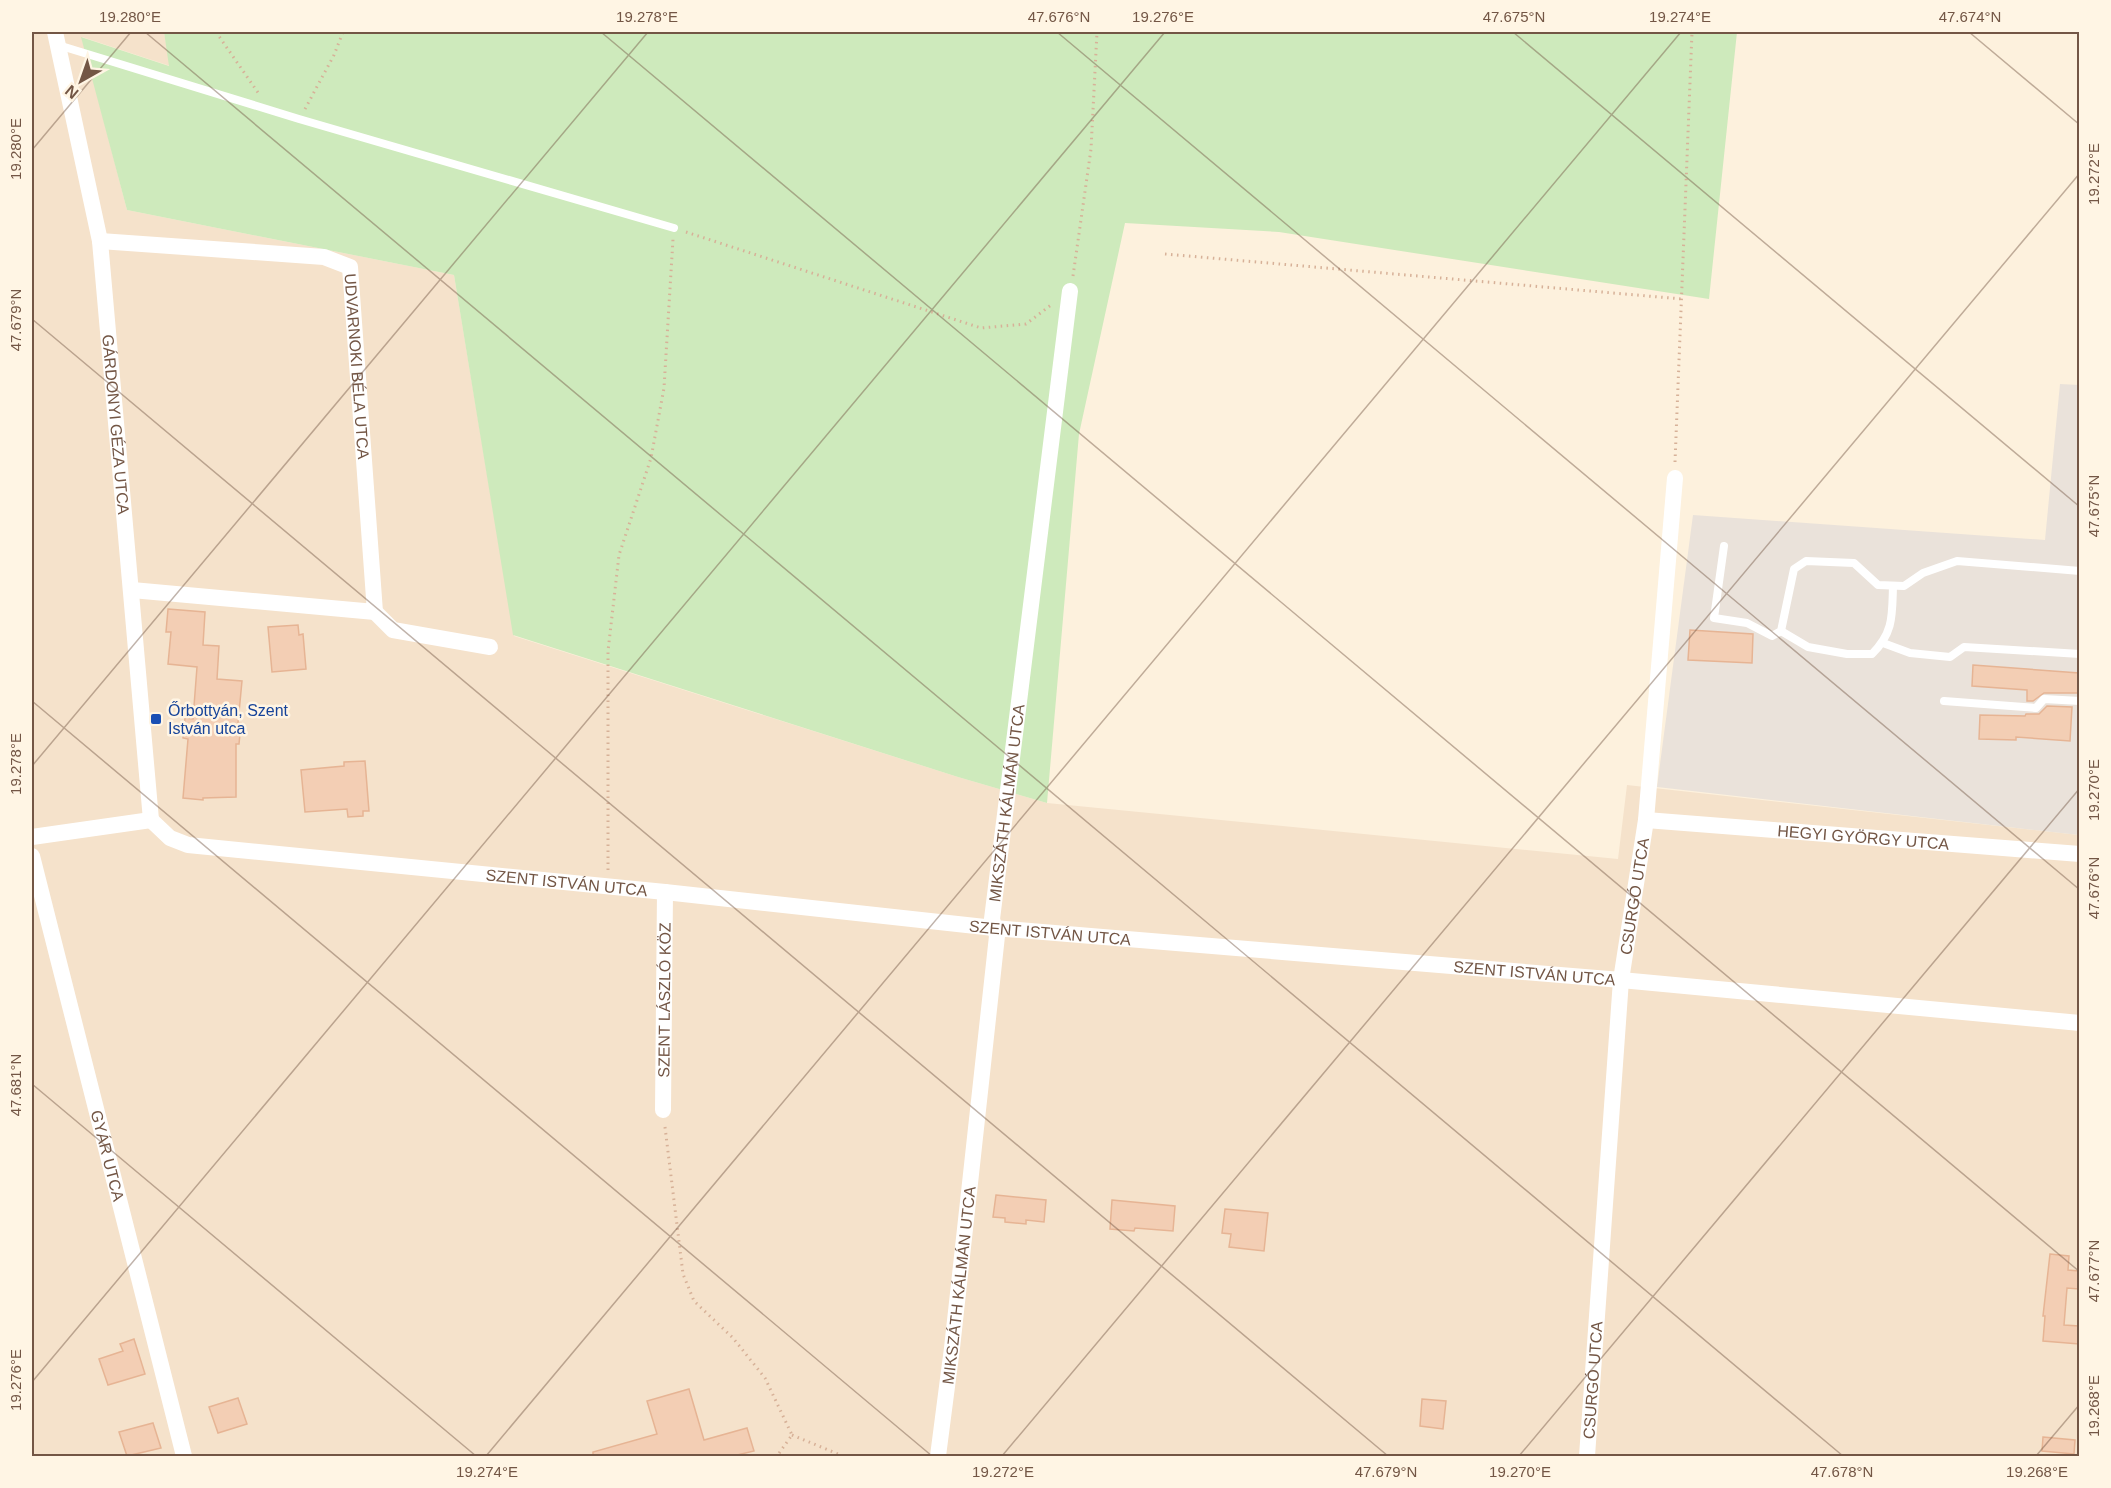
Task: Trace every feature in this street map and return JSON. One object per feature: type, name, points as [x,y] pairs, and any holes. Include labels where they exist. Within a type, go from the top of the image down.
[{"type":"street","name":"GÁRDONYI GÉZA UTCA","points":[[57,38],[100,241],[151,820]]},
{"type":"street","name":"UDVARNOKI BÉLA UTCA","points":[[100,241],[324,257],[350,267],[375,612]]},
{"type":"street","name":"MIKSZÁTH KÁLMÁN UTCA","points":[[938,1456],[997,936],[992,919],[1070,291]]},
{"type":"street","name":"CSURGÓ UTCA","points":[[1587,1456],[1621,980],[1647,820],[1675,478]]},
{"type":"street","points":[[132,590],[375,612],[393,630],[490,647]]},
{"type":"street","name":"SZENT ISTVÁN UTCA","points":[[151,820],[170,838],[188,845],[665,892],[994,928],[1621,980],[2079,1023]]},
{"type":"street","points":[[32,837],[151,820]]},
{"type":"street","name":"HEGYI GYÖRGY UTCA","points":[[1647,820],[2079,854]]},
{"type":"street","name":"GYÁR UTCA","points":[[32,856],[184,1456]]},
{"type":"street","name":"SZENT LÁSZLÓ KÖZ","points":[[663,1110],[665,892]]},
{"type":"lane","points":[[57,38],[299,119],[674,228]]},
{"type":"lane","points":[[1724,546],[1714,618],[1747,623],[1772,636],[1781,631],[1794,569],[1806,561],[1854,563],[1878,585],[1893,586],[1904,586],[1923,573],[1957,561],[2079,571]]},
{"type":"lane","points":[[1781,631],[1808,647],[1847,654],[1872,654],[1883,643],[1892,623],[1893,586]]},
{"type":"lane","points":[[1883,643],[1911,653],[1950,657],[1964,647],[2079,654]]},
{"type":"lane","points":[[1944,701],[2036,708],[2044,699],[2079,702]]},
{"type":"path","points":[[216,32],[271,110]]},
{"type":"path","points":[[299,119],[334,54],[343,32]]},
{"type":"path","points":[[608,887],[608,651],[619,555],[651,458],[664,388],[674,228],[981,328],[1026,324],[1070,291],[1091,149],[1096,32]]},
{"type":"path","points":[[1675,478],[1692,32]]},
{"type":"path","points":[[1165,254],[1682,299]]},
{"type":"path","points":[[663,1110],[683,1274],[694,1301],[733,1338],[765,1378],[792,1435],[843,1456]]},
{"type":"path","points":[[777,1456],[792,1435]]},
{"type":"shaded area","points":[[32,32],[164,32],[170,66],[82,37],[127,210],[454,275],[514,636],[1047,803],[1618,859],[1627,785],[2079,835],[2079,1456],[32,1456]]},
{"type":"shaded area","points":[[2060,384],[2079,385],[2079,835],[1657,787],[1693,515],[2045,540]]},
{"type":"green space","points":[[164,32],[1737,32],[1709,299],[1279,232],[1125,223],[1079,434],[1047,803],[958,777],[513,635],[454,275],[127,210],[81,37],[169,66]]},
{"type":"building","points":[[168,609],[205,612],[203,645],[219,646],[217,679],[242,681],[238,723],[241,723],[239,744],[236,744],[236,797],[203,798],[203,800],[183,798],[188,739],[183,738],[185,718],[193,719],[197,667],[168,664],[171,632],[166,632]]},
{"type":"building","points":[[298,625],[299,635],[303,634],[306,669],[272,672],[268,627]]},
{"type":"building","points":[[1690,630],[1753,634],[1752,663],[1688,660]]},
{"type":"building","points":[[1973,665],[2079,673],[2078,693],[2044,693],[2033,701],[2027,701],[2027,690],[1972,686]]},
{"type":"building","points":[[2047,706],[2072,707],[2070,741],[2016,737],[2016,740],[1979,739],[1980,715],[2025,716],[2026,714],[2039,714]]},
{"type":"building","points":[[365,761],[369,811],[363,811],[363,816],[348,817],[347,809],[305,812],[301,770],[344,766],[344,762]]},
{"type":"building","points":[[996,1195],[1046,1200],[1044,1222],[1026,1220],[1026,1224],[1005,1222],[1005,1218],[993,1217]]},
{"type":"building","points":[[1112,1200],[1175,1206],[1173,1231],[1110,1229]]},
{"type":"building","points":[[1225,1209],[1268,1213],[1264,1251],[1229,1247],[1231,1234],[1222,1233]]},
{"type":"building","points":[[2050,1254],[2069,1256],[2068,1270],[2079,1271],[2079,1289],[2067,1288],[2064,1325],[2079,1326],[2079,1344],[2043,1341],[2045,1316],[2043,1316]]},
{"type":"building","points":[[134,1339],[145,1374],[108,1385],[99,1359],[123,1351],[120,1344]]},
{"type":"building","points":[[689,1389],[704,1440],[747,1428],[754,1451],[733,1456],[593,1456],[593,1452],[657,1434],[647,1401]]},
{"type":"building","points":[[238,1398],[247,1424],[218,1433],[209,1407]]},
{"type":"building","points":[[1422,1399],[1446,1401],[1443,1429],[1420,1426]]},
{"type":"building","points":[[153,1423],[161,1448],[127,1456],[119,1432]]},
{"type":"building","points":[[2043,1437],[2075,1440],[2074,1454],[2042,1451]]},
{"type":"place","name":"Őrbottyán, Szent István utca","points":[[156,719]]}]
